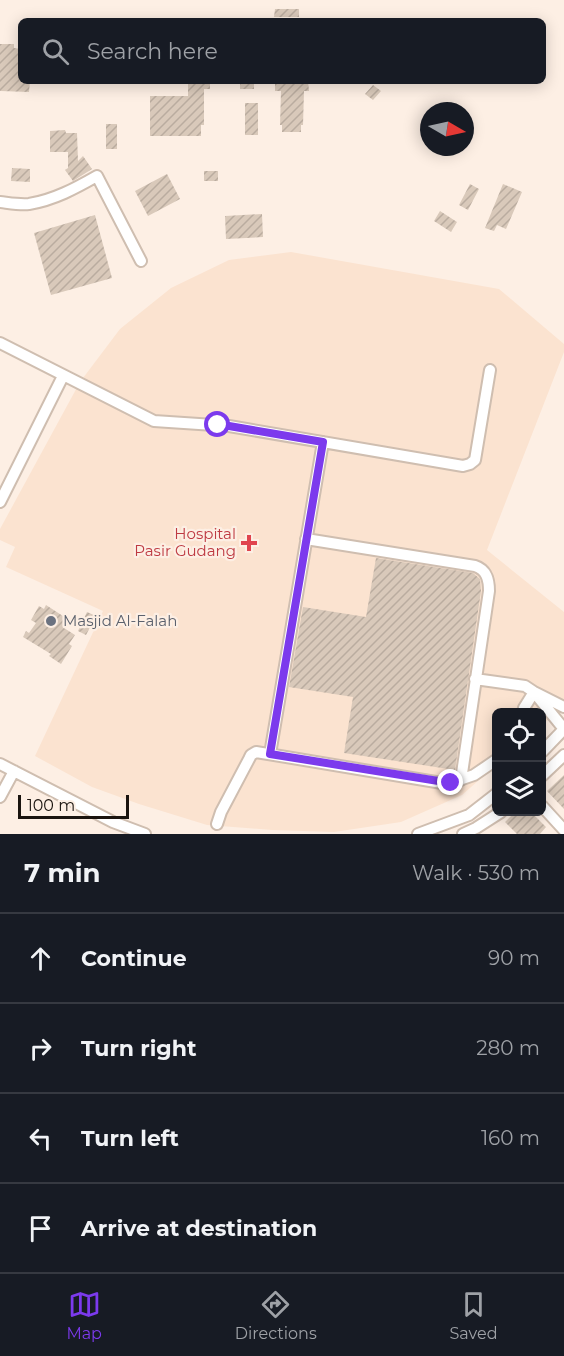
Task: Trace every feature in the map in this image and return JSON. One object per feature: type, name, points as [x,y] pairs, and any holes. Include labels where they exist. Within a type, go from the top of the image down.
[{"type":"street","points":[[0,202],[31,204],[68,192],[97,176],[141,261]]},
{"type":"street","points":[[0,343],[154,422],[229,426],[463,466],[475,460],[490,370]]},
{"type":"street","points":[[0,502],[63,376]]},
{"type":"street","points":[[270,754],[323,442]]},
{"type":"street","points":[[306,539],[476,566],[486,573],[489,591],[461,780]]},
{"type":"street","points":[[476,679],[525,686],[564,707]]},
{"type":"street","points":[[524,708],[534,692]]},
{"type":"street","points":[[534,692],[564,729],[546,748]]},
{"type":"street","points":[[217,824],[251,755],[256,752],[444,783],[451,783],[474,775],[493,762]]},
{"type":"street","points":[[546,772],[564,755]]},
{"type":"street","points":[[0,764],[138,833]]},
{"type":"street","points":[[0,796],[14,771]]},
{"type":"street","points":[[418,834],[469,815],[492,797]]},
{"type":"street","points":[[546,811],[560,830]]},
{"type":"street","points":[[463,834],[495,816]]},
{"type":"shaded area","name":"Hospital Pasir Gudang","points":[[291,252],[499,289],[564,344],[564,352],[487,550],[564,612],[564,706],[546,722],[546,708],[492,708],[492,769],[462,795],[401,822],[334,832],[207,825],[92,787],[35,756],[103,611],[6,567],[15,547],[0,540],[0,529],[80,382],[120,329],[171,288],[229,260]]},
{"type":"building","points":[[275,9],[299,9],[299,17],[274,17]]},
{"type":"building","points":[[0,44],[14,44],[14,48],[18,49],[18,84],[30,84],[29,92],[0,91]]},
{"type":"building","points":[[188,84],[210,84],[210,89],[204,89],[204,125],[201,125],[201,136],[150,136],[150,96],[188,96]]},
{"type":"building","points":[[240,84],[254,84],[254,89],[240,89]]},
{"type":"building","points":[[275,84],[308,84],[309,91],[304,91],[301,132],[282,132],[282,125],[280,125],[281,91],[275,91]]},
{"type":"building","points":[[373,85],[381,91],[373,100],[365,94]]},
{"type":"building","points":[[245,103],[258,103],[258,135],[245,135]]},
{"type":"building","points":[[106,124],[117,124],[117,149],[106,149]]},
{"type":"building","points":[[65,130],[66,133],[77,133],[78,161],[83,156],[92,169],[73,181],[65,170],[68,168],[68,152],[50,152],[50,131]]},
{"type":"building","points":[[12,168],[30,169],[30,182],[11,181]]},
{"type":"building","points":[[204,171],[218,171],[218,181],[204,181]]},
{"type":"building","points":[[167,174],[180,199],[148,216],[135,191]]},
{"type":"building","points":[[470,184],[479,189],[468,210],[459,205]]},
{"type":"building","points":[[503,184],[522,192],[506,229],[497,225],[494,231],[485,228]]},
{"type":"building","points":[[440,211],[457,222],[451,232],[434,221]]},
{"type":"building","points":[[262,214],[263,237],[226,239],[225,216]]},
{"type":"building","points":[[95,215],[112,278],[51,295],[34,233]]},
{"type":"building","points":[[376,558],[473,573],[480,579],[481,591],[455,770],[344,753],[353,697],[289,687],[303,607],[366,617]]},
{"type":"building","points":[[46,605],[66,618],[63,621],[66,623],[64,628],[75,635],[69,644],[72,646],[61,664],[49,656],[51,654],[23,637],[26,631],[29,633],[36,623],[31,620],[39,606],[44,609]]},
{"type":"building","points":[[87,612],[96,616],[86,635],[78,631]]},
{"type":"building","points":[[564,775],[564,809],[547,791]]},
{"type":"building","points":[[511,816],[535,816],[546,827],[540,834],[517,834],[505,822]]},
{"type":"place","name":"Hospital Pasir Gudang","points":[[249,543]]},
{"type":"place","name":"Masjid Al-Falah","points":[[51,621]]},
{"type":"route","points":[[218,425],[323,442],[270,754],[451,783]]}]
